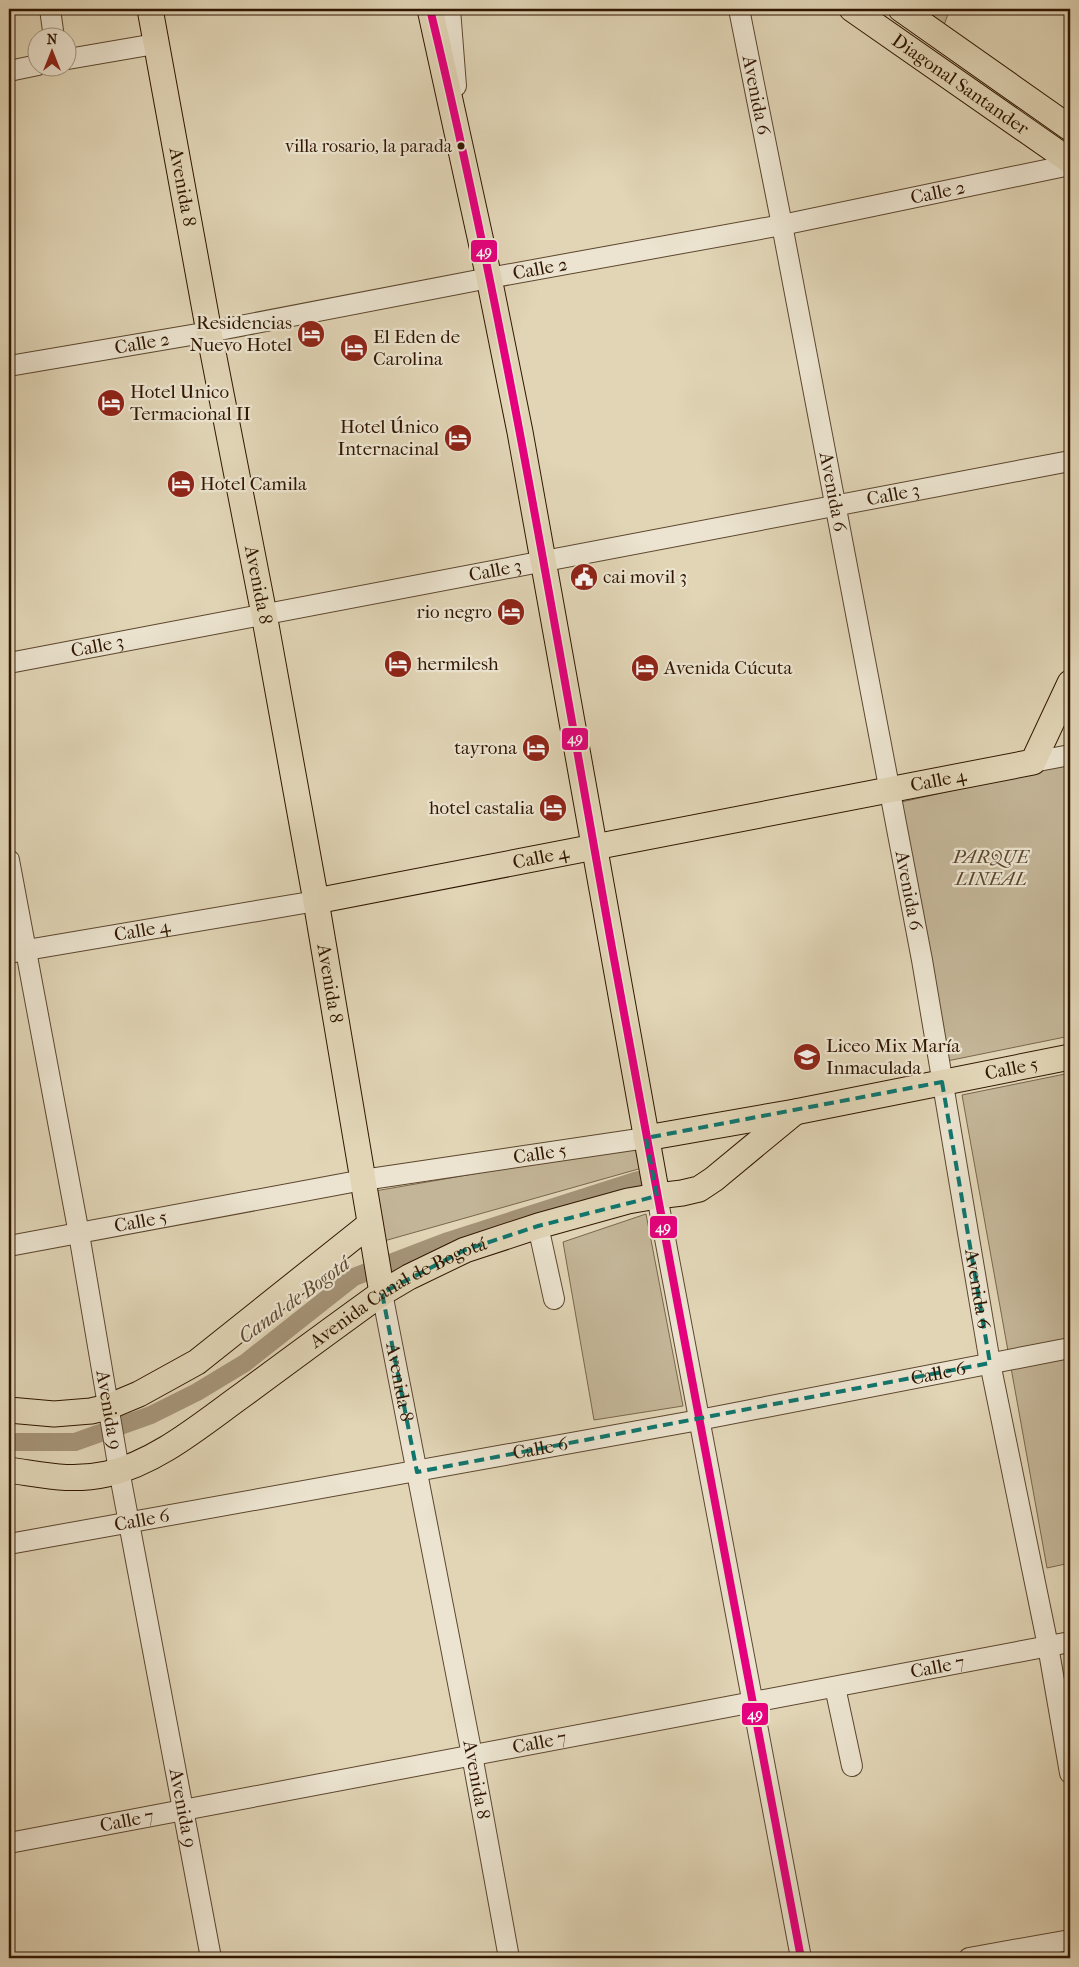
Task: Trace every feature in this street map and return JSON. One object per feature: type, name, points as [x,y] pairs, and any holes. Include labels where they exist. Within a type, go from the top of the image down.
[{"type":"main road","name":"Avenida 8","points":[[150,9],[316,901],[379,1274]]},
{"type":"main road","points":[[413,9],[461,148]]},
{"type":"main road","points":[[430,9],[489,278],[520,432],[657,1196]]},
{"type":"main road","name":"Diagonal Santander","points":[[852,9],[1070,161]]},
{"type":"main road","name":"Diagonal Santander","points":[[901,9],[1070,126]]},
{"type":"main road","points":[[1033,762],[1070,683]]},
{"type":"main road","name":"Calle 4","points":[[316,901],[1033,762]]},
{"type":"main road","name":"Calle 5","points":[[646,1138],[795,1112],[1070,1057]]},
{"type":"main road","name":"Avenida Canal de Bogotá","points":[[9,1470],[66,1479],[86,1477],[118,1460],[152,1456],[194,1430],[379,1274],[416,1273],[465,1250],[538,1226],[657,1196],[699,1189],[714,1179],[795,1112]]},
{"type":"main road","points":[[9,1410],[45,1413],[110,1414],[139,1394],[197,1362],[370,1224]]},
{"type":"street","points":[[50,9],[53,28]]},
{"type":"street","points":[[450,9],[461,148]]},
{"type":"street","name":"Avenida 6","points":[[739,9],[922,960],[990,1363],[1048,1646],[1070,1773]]},
{"type":"street","points":[[78,57],[155,44]]},
{"type":"street","points":[[9,71],[28,67]]},
{"type":"street","name":"Calle 2","points":[[9,366],[210,332],[489,278],[782,225],[1070,165]]},
{"type":"street","name":"Calle 3","points":[[9,663],[1070,461]]},
{"type":"street","name":"Calle 4","points":[[1033,762],[1070,755]]},
{"type":"street","name":"Avenida 9","points":[[9,860],[17,952],[78,1234],[129,1523],[211,1958]]},
{"type":"street","name":"Calle 4","points":[[17,952],[316,901]]},
{"type":"street","name":"Calle 5","points":[[9,1246],[363,1180],[646,1138]]},
{"type":"street","points":[[657,1196],[801,1958]]},
{"type":"street","points":[[538,1226],[554,1299]]},
{"type":"street","name":"Avenida 8","points":[[379,1274],[472,1755],[509,1958]]},
{"type":"street","name":"Calle 6","points":[[9,1544],[699,1420],[1070,1348]]},
{"type":"street","name":"Calle 7","points":[[9,1843],[1070,1642]]},
{"type":"street","points":[[835,1687],[852,1766]]},
{"type":"street","points":[[969,1958],[1070,1940]]},
{"type":"highlighted area","points":[[942,1082],[990,1363],[417,1472],[382,1293],[465,1250],[538,1226],[657,1196],[646,1138]]},
{"type":"green space","points":[[919,9],[950,9],[944,25]]},
{"type":"green space","name":"PARQUE LINEAL","points":[[1070,764],[1070,1036],[947,1061],[897,803]]},
{"type":"green space","points":[[1070,1073],[1070,1563],[1047,1568],[962,1095]]},
{"type":"green space","points":[[635,1146],[642,1168],[384,1241],[375,1191]]},
{"type":"green space","points":[[646,1214],[683,1406],[594,1420],[563,1242]]},
{"type":"waterway","name":"Canal de Bogotá","points":[[9,1442],[75,1442],[151,1415],[197,1392],[245,1363],[354,1277],[448,1241],[638,1180]]},
{"type":"transit line","name":"49","points":[[430,9],[457,126],[506,360],[550,595],[635,1074],[801,1958]]},
{"type":"place","name":"villa rosario, la parada","points":[[461,146]]},
{"type":"place","name":"Residencias Nuevo Hotel","points":[[311,334]]},
{"type":"place","name":"El Eden de Carolina","points":[[354,348]]},
{"type":"place","name":"Hotel Unico Termacional II","points":[[111,403]]},
{"type":"place","name":"Hotel Único Internacinal","points":[[458,438]]},
{"type":"place","name":"Hotel Camila","points":[[181,484]]},
{"type":"place","name":"cai movil 3","points":[[584,577]]},
{"type":"place","name":"rio negro","points":[[511,612]]},
{"type":"place","name":"hermilesh","points":[[398,664]]},
{"type":"place","name":"Avenida Cúcuta","points":[[645,668]]},
{"type":"place","name":"tayrona","points":[[536,748]]},
{"type":"place","name":"hotel castalia","points":[[553,808]]},
{"type":"place","name":"Liceo Mix María Inmaculada","points":[[807,1057]]}]
